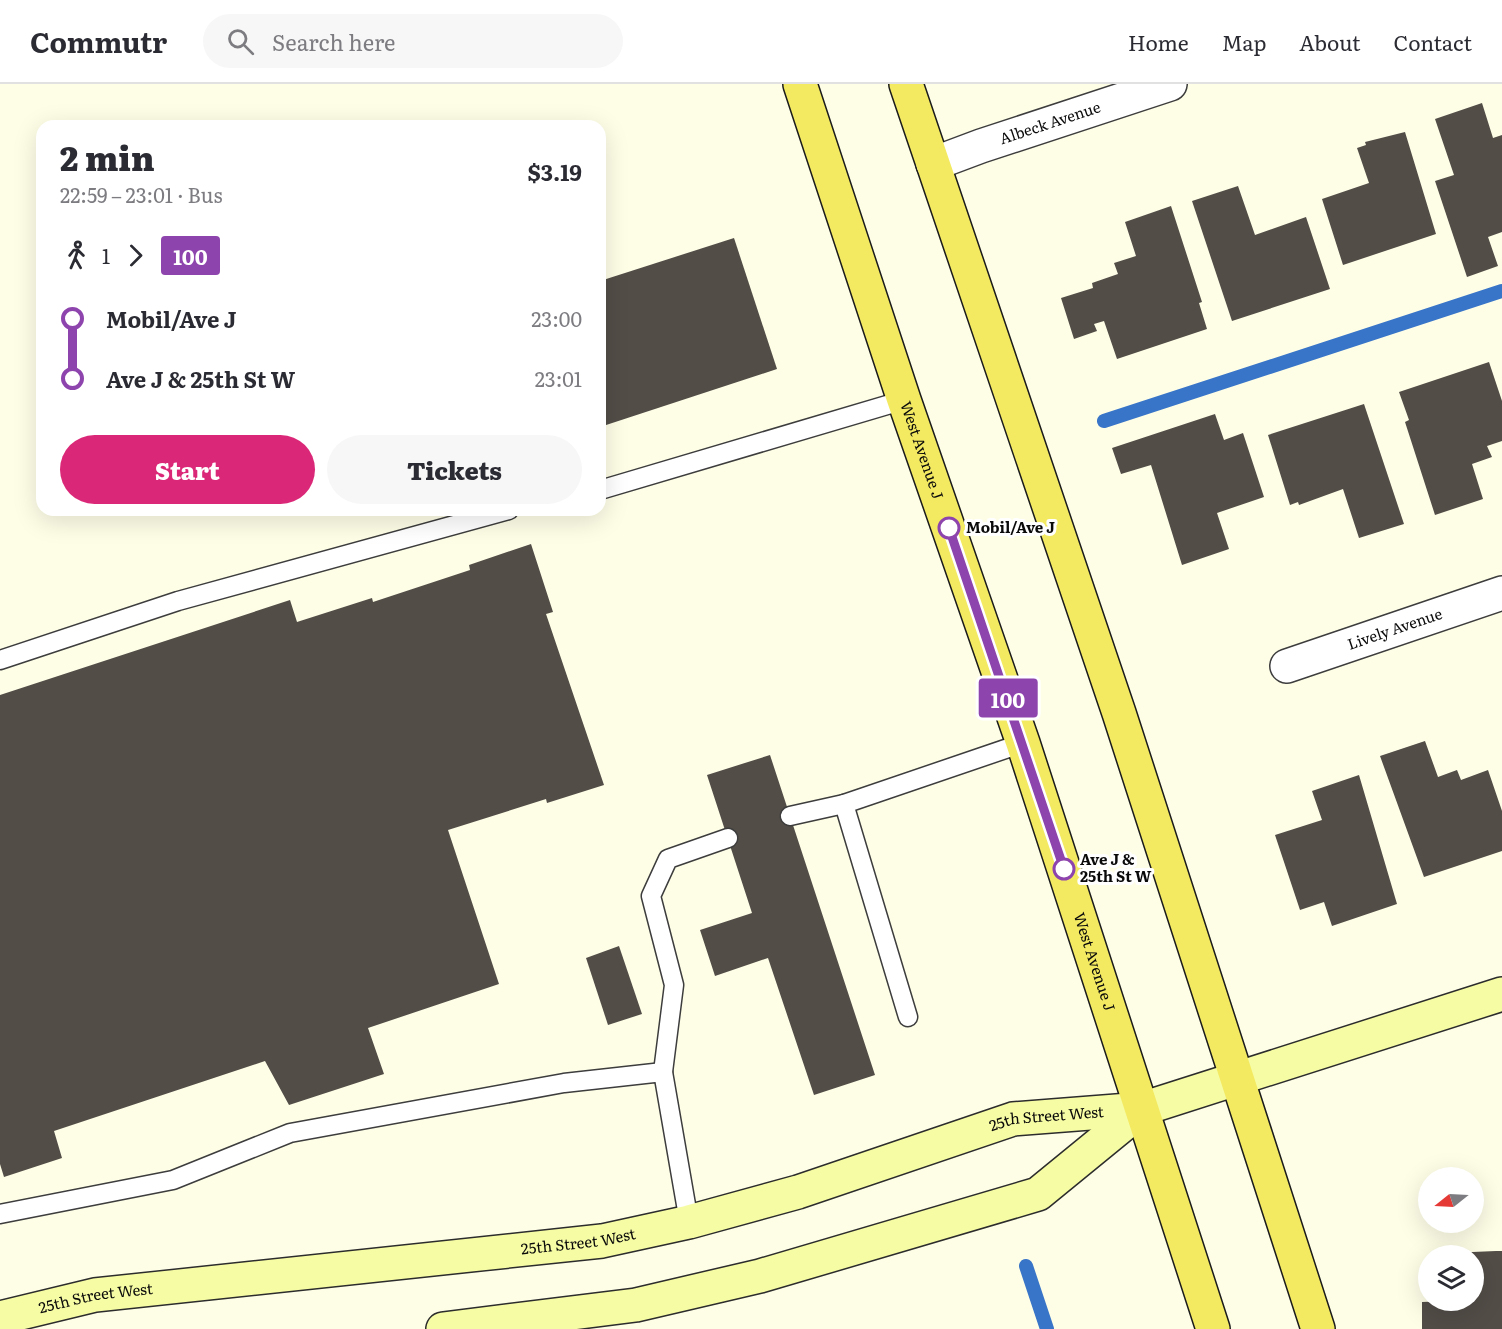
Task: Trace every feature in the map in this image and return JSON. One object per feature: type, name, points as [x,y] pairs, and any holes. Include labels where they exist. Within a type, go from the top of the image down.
[{"type":"main road","name":"West Avenue J","points":[[800,84],[904,400],[1023,742],[1213,1329]]},
{"type":"main road","points":[[906,84],[1119,713],[1318,1329]]},
{"type":"street","name":"Albeck Avenue","points":[[933,165],[981,146],[1170,84]]},
{"type":"street","name":"Lively Avenue","points":[[1287,666],[1502,593]]},
{"type":"street","name":"25th Street West","points":[[0,1317],[95,1295],[602,1241],[689,1222],[798,1192],[1013,1119],[1142,1109],[1502,994]]},
{"type":"street","name":"25th Street West","points":[[443,1329],[636,1305],[760,1276],[1038,1194],[1142,1109]]},
{"type":"lane","points":[[606,488],[904,400]]},
{"type":"lane","points":[[0,660],[178,601],[487,516]]},
{"type":"lane","points":[[790,816],[844,804],[1023,742]]},
{"type":"lane","points":[[844,804],[908,1017]]},
{"type":"lane","points":[[689,1222],[663,1072],[674,985],[651,896],[668,859],[728,838]]},
{"type":"lane","points":[[0,1214],[173,1180],[290,1133],[564,1083],[663,1072]]},
{"type":"building","points":[[1482,103],[1493,138],[1502,135],[1502,232],[1488,237],[1498,266],[1467,277],[1435,181],[1454,175],[1435,119]]},
{"type":"building","points":[[1405,132],[1436,234],[1343,265],[1322,199],[1369,183],[1357,148],[1366,145],[1365,142]]},
{"type":"building","points":[[1238,186],[1255,235],[1306,217],[1330,289],[1232,321],[1192,201]]},
{"type":"building","points":[[1171,206],[1202,302],[1199,303],[1207,329],[1117,359],[1104,321],[1094,324],[1097,331],[1074,339],[1061,298],[1093,288],[1092,283],[1118,274],[1114,263],[1136,256],[1125,222]]},
{"type":"building","points":[[734,238],[777,369],[606,425],[606,279]]},
{"type":"building","points":[[1489,362],[1502,401],[1502,441],[1487,446],[1492,457],[1472,464],[1483,499],[1435,515],[1405,422],[1409,420],[1399,392]]},
{"type":"building","points":[[1364,404],[1404,524],[1359,538],[1343,489],[1299,505],[1298,502],[1290,505],[1268,435]]},
{"type":"building","points":[[1215,414],[1224,440],[1243,433],[1264,497],[1217,513],[1229,549],[1182,565],[1151,465],[1121,474],[1112,448]]},
{"type":"building","points":[[531,544],[553,612],[546,614],[604,785],[547,803],[546,799],[448,830],[499,984],[368,1028],[384,1074],[289,1105],[265,1061],[54,1131],[62,1158],[4,1177],[0,1164],[0,695],[290,600],[297,622],[372,598],[373,602],[470,570],[469,565]]},
{"type":"building","points":[[1425,741],[1438,777],[1457,770],[1461,780],[1488,770],[1502,811],[1502,851],[1424,877],[1380,756]]},
{"type":"building","points":[[770,755],[875,1075],[814,1095],[768,958],[715,976],[700,930],[752,913],[707,775]]},
{"type":"building","points":[[1359,775],[1397,904],[1332,926],[1324,902],[1300,910],[1275,835],[1322,820],[1312,791]]},
{"type":"building","points":[[619,946],[642,1014],[608,1025],[586,958]]},
{"type":"building","points":[[1502,1251],[1502,1329],[1422,1329],[1422,1311],[1484,1311],[1484,1252]]},
{"type":"waterway","points":[[1104,421],[1502,291]]},
{"type":"waterway","points":[[1026,1266],[1047,1329]]},
{"type":"bus line","name":"100","points":[[949,528],[1064,869]]},
{"type":"place","name":"Mobil/Ave J","points":[[949,528]]},
{"type":"place","name":"Ave J & 25th St W","points":[[1064,869]]}]
